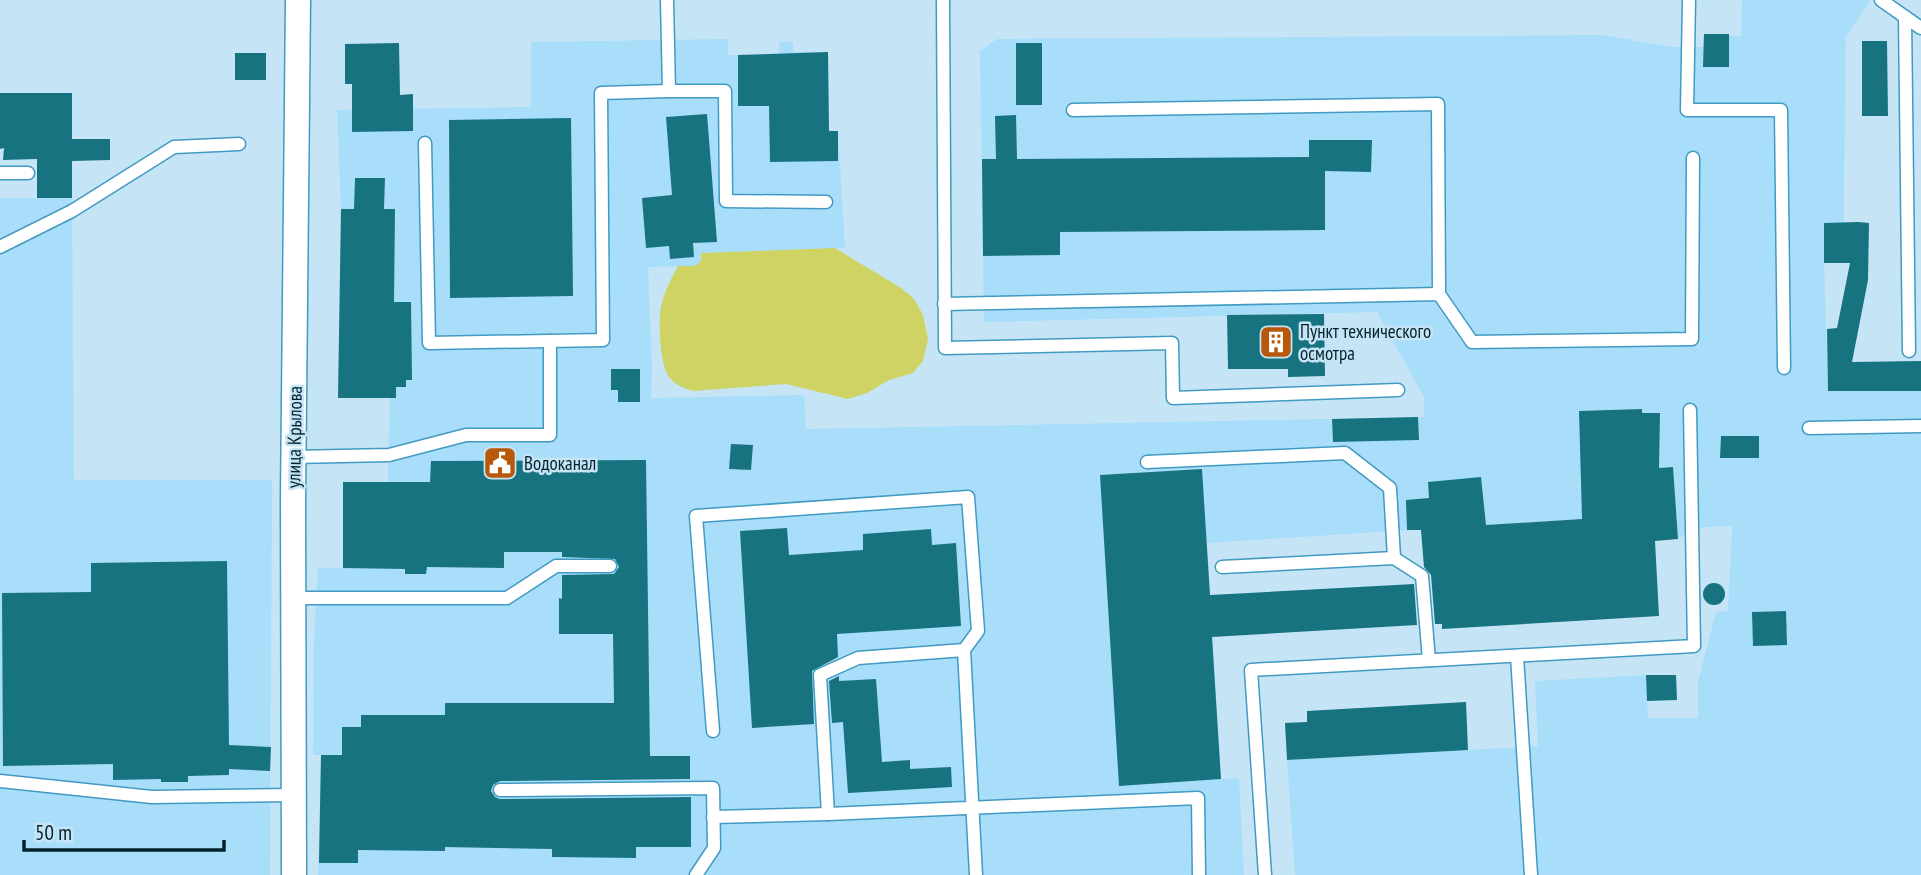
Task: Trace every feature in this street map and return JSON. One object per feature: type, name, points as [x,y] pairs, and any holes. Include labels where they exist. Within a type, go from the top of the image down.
[{"type":"street","name":"улица Крылова","points":[[294,875],[293,457],[298,0]]},
{"type":"lane","points":[[667,0],[669,91]]},
{"type":"lane","points":[[943,0],[944,348],[1172,342],[1173,398],[1398,390]]},
{"type":"lane","points":[[1689,0],[1687,110],[1782,110],[1784,368]]},
{"type":"lane","points":[[1881,0],[1921,28]]},
{"type":"lane","points":[[1905,17],[1909,351]]},
{"type":"lane","points":[[425,143],[429,343],[603,340],[601,93],[725,91],[726,201],[826,202]]},
{"type":"lane","points":[[1073,110],[1438,104],[1439,294],[1472,342],[1692,339],[1693,158]]},
{"type":"lane","points":[[0,247],[72,211],[174,147],[239,144]]},
{"type":"lane","points":[[0,173],[28,173]]},
{"type":"lane","points":[[944,304],[1439,294]]},
{"type":"lane","points":[[293,457],[389,455],[466,435],[550,435],[550,341]]},
{"type":"lane","points":[[1265,875],[1251,670],[1694,646],[1690,410]]},
{"type":"lane","points":[[1809,428],[1921,426]]},
{"type":"lane","points":[[1147,462],[1345,453],[1390,488],[1394,558]]},
{"type":"lane","points":[[713,731],[696,516],[968,496],[978,631],[964,650],[976,875]]},
{"type":"lane","points":[[1222,567],[1394,558],[1422,576],[1429,660]]},
{"type":"lane","points":[[293,598],[507,598],[556,566],[610,566]]},
{"type":"lane","points":[[828,814],[820,676],[858,658],[964,650]]},
{"type":"lane","points":[[1517,656],[1531,875]]},
{"type":"lane","points":[[0,781],[152,797],[293,795]]},
{"type":"lane","points":[[500,790],[713,788],[714,848],[696,875]]},
{"type":"lane","points":[[713,817],[973,809],[1198,798],[1199,875]]},
{"type":"shaded area","points":[[1742,0],[1871,0],[1846,36],[1843,263],[1824,263],[1828,391],[1921,391],[1921,875],[1295,875],[1287,760],[1538,746],[1535,681],[1646,675],[1648,718],[1698,718],[1698,682],[1716,612],[1728,611],[1732,526],[1706,527],[1678,539],[1673,467],[1580,473],[1582,519],[1207,543],[1221,779],[1239,778],[1244,875],[318,875],[321,755],[313,755],[314,639],[318,568],[343,568],[343,482],[388,482],[390,398],[338,398],[341,209],[337,110],[531,107],[531,42],[728,39],[728,55],[779,54],[779,42],[793,42],[794,52],[828,52],[829,131],[838,131],[845,248],[702,253],[701,261],[695,266],[648,267],[651,398],[804,395],[806,429],[1424,417],[1424,397],[1377,312],[984,322],[980,51],[997,39],[1603,35],[1672,47],[1703,47],[1704,34],[1741,36]]},
{"type":"shaded area","points":[[0,198],[72,198],[74,480],[272,480],[270,875],[0,875]]},
{"type":"shaded area","points":[[835,248],[901,288],[914,299],[923,315],[928,339],[923,361],[913,373],[889,380],[867,393],[848,399],[786,384],[693,391],[669,377],[662,353],[660,314],[662,301],[678,266],[695,266],[701,261],[701,253]]},
{"type":"building","points":[[1704,34],[1729,34],[1729,67],[1703,67]]},
{"type":"building","points":[[1862,41],[1887,41],[1888,116],[1862,116]]},
{"type":"building","points":[[399,43],[400,95],[413,94],[413,131],[352,132],[352,84],[345,84],[345,44]]},
{"type":"building","points":[[1016,43],[1042,43],[1042,105],[1016,105]]},
{"type":"building","points":[[828,52],[829,131],[838,131],[838,161],[770,162],[769,106],[738,106],[738,55]]},
{"type":"building","points":[[235,53],[266,53],[266,80],[235,80]]},
{"type":"building","points":[[0,93],[72,93],[72,139],[110,139],[110,160],[72,161],[72,198],[37,198],[37,159],[3,160],[4,148],[0,149]]},
{"type":"building","points":[[707,114],[717,242],[693,243],[694,257],[670,259],[669,246],[646,248],[642,198],[672,195],[666,117]]},
{"type":"building","points":[[1016,115],[1017,159],[1309,157],[1309,140],[1372,140],[1371,172],[1325,171],[1325,230],[1060,232],[1060,255],[983,256],[982,159],[996,159],[995,116]]},
{"type":"building","points":[[571,118],[573,296],[450,298],[449,120]]},
{"type":"building","points":[[355,178],[385,178],[384,209],[395,209],[394,302],[411,302],[412,380],[406,380],[406,387],[396,387],[396,398],[338,398],[341,209],[354,209]]},
{"type":"building","points":[[1824,223],[1869,223],[1868,280],[1852,362],[1921,361],[1921,391],[1828,391],[1827,329],[1837,328],[1850,263],[1824,263]]},
{"type":"building","name":"Пункт технического осмотра","points":[[1324,314],[1325,376],[1288,377],[1288,369],[1228,369],[1227,315]]},
{"type":"building","points":[[611,369],[640,369],[640,402],[618,402],[618,390],[611,390]]},
{"type":"building","points":[[1642,409],[1642,413],[1660,413],[1659,468],[1673,467],[1678,539],[1655,541],[1659,616],[1442,629],[1442,624],[1435,624],[1431,575],[1424,567],[1421,530],[1407,530],[1406,500],[1429,498],[1428,482],[1481,477],[1486,525],[1582,519],[1579,411]]},
{"type":"building","points":[[1418,417],[1419,440],[1333,442],[1332,419]]},
{"type":"building","points":[[1721,436],[1759,436],[1759,458],[1720,458]]},
{"type":"building","points":[[731,444],[753,445],[751,470],[729,469]]},
{"type":"building","points":[[646,460],[650,756],[690,756],[690,779],[500,781],[493,785],[491,791],[500,799],[691,797],[691,847],[636,847],[636,858],[552,857],[552,849],[445,847],[445,851],[358,850],[358,863],[319,863],[321,755],[342,755],[342,727],[361,727],[361,715],[445,715],[445,703],[614,703],[613,634],[559,634],[559,598],[562,599],[562,575],[614,574],[619,567],[615,559],[562,557],[562,552],[504,552],[504,568],[427,567],[426,574],[405,574],[405,569],[343,568],[343,482],[430,482],[431,461]]},
{"type":"building","points":[[1202,469],[1210,595],[1414,584],[1417,625],[1212,637],[1221,779],[1119,786],[1100,475]]},
{"type":"building","points":[[787,528],[789,555],[863,550],[863,534],[931,529],[932,545],[956,543],[961,626],[837,634],[838,657],[812,671],[814,724],[752,728],[740,531]]},
{"type":"building","points":[[227,561],[229,745],[271,747],[270,771],[229,769],[229,775],[188,776],[188,782],[161,782],[161,779],[113,780],[113,764],[3,766],[2,593],[91,592],[91,563]]},
{"type":"building","points":[[1714,583],[1724,590],[1725,594],[1718,604],[1714,605],[1704,598],[1703,594],[1710,584]]},
{"type":"building","points":[[1786,611],[1787,645],[1753,646],[1752,612]]},
{"type":"building","points":[[1646,675],[1676,675],[1677,700],[1647,701]]},
{"type":"building","points":[[839,676],[839,681],[876,679],[882,762],[910,760],[910,769],[951,767],[952,787],[848,793],[843,722],[832,723],[829,681]]},
{"type":"building","points":[[1466,702],[1468,750],[1287,760],[1285,723],[1307,722],[1307,711]]},
{"type":"place","name":"Пункт технического осмотра","points":[[1276,342]]},
{"type":"place","name":"Водоканал","points":[[500,463]]}]
